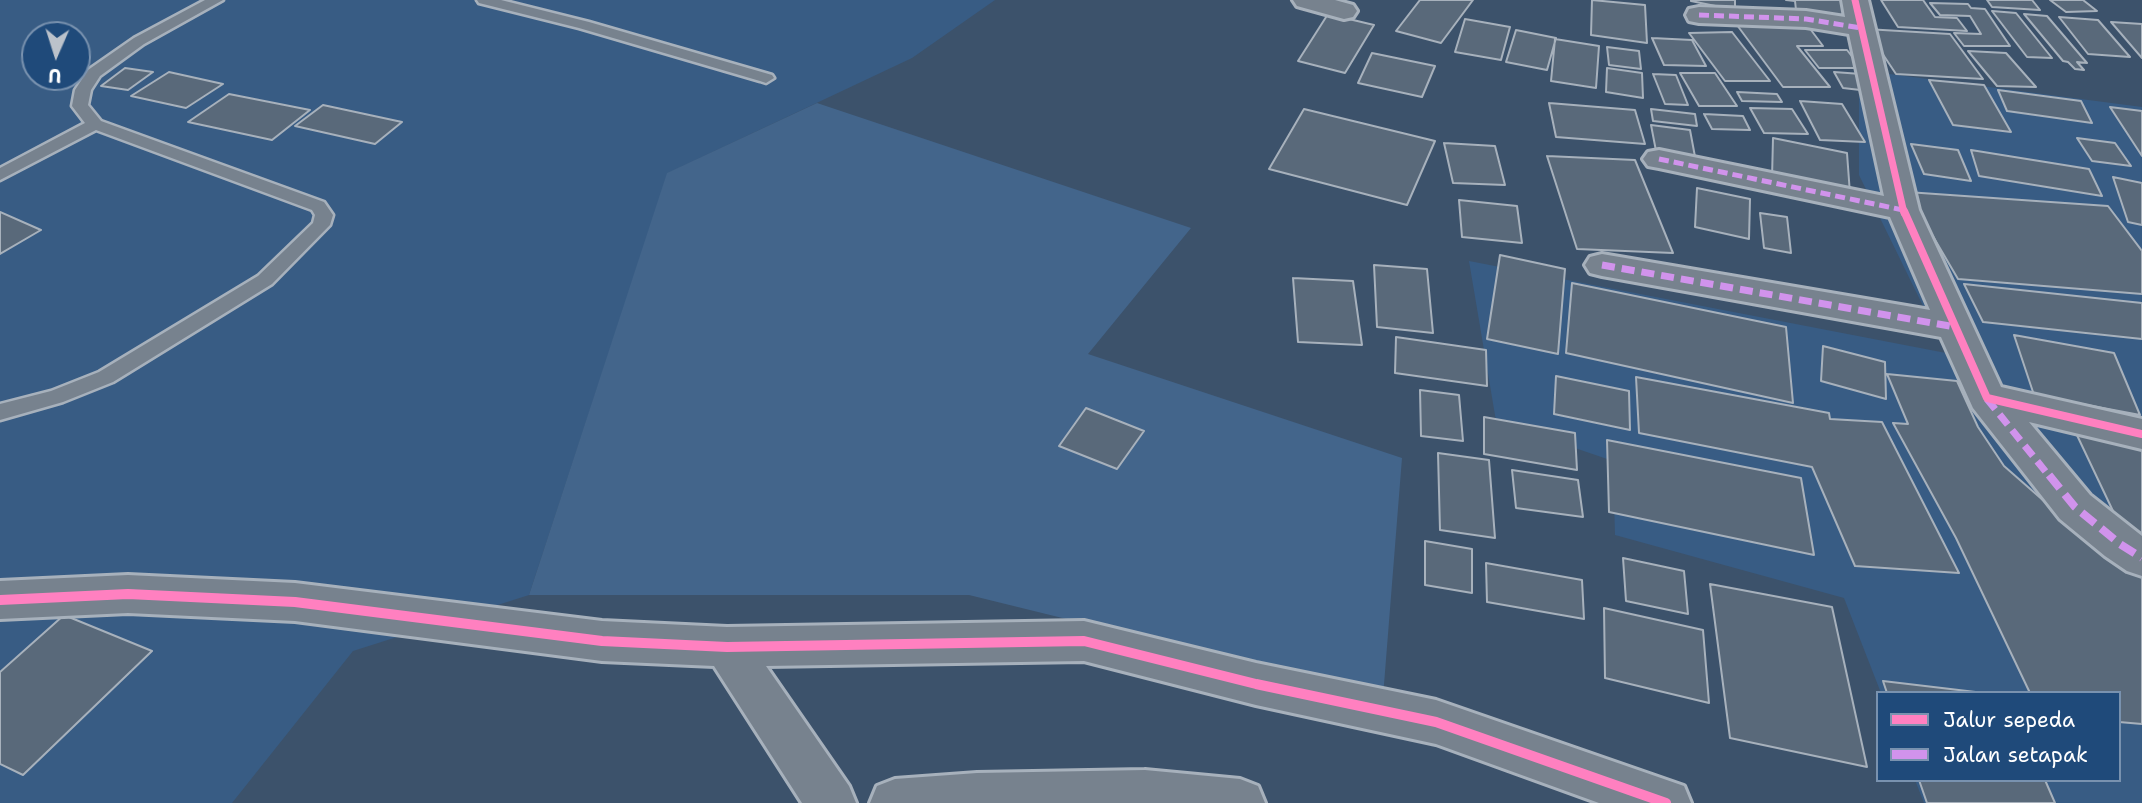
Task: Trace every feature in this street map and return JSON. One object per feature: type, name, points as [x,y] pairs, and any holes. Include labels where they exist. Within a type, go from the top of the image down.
[{"type":"street","points":[[1306,0],[1344,11]]},
{"type":"street","points":[[1699,15],[1806,19],[1858,14],[1903,210],[1987,398],[2075,507],[2120,544],[2142,558]]},
{"type":"street","points":[[1659,159],[1903,210]]},
{"type":"street","points":[[1602,265],[1955,327]]},
{"type":"street","points":[[1987,398],[2142,434]]},
{"type":"street","points":[[0,600],[128,594],[295,602],[602,641],[727,647],[1084,641],[1256,684],[1436,722],[1666,803]]},
{"type":"street","points":[[727,647],[831,803]]},
{"type":"street","points":[[895,803],[1145,794],[1240,803]]},
{"type":"lane","points":[[0,412],[56,397],[106,377],[265,280],[321,225],[324,215],[318,206],[95,124],[80,106],[83,90],[94,73],[139,40],[216,0]]},
{"type":"lane","points":[[484,0],[584,25],[766,78]]},
{"type":"lane","points":[[0,175],[95,124]]},
{"type":"shaded area","points":[[0,0],[995,0],[912,58],[668,173],[529,595],[353,651],[232,803],[0,803]]},
{"type":"shaded area","points":[[1859,70],[2142,107],[2142,803],[1924,803],[1916,782],[2121,782],[2121,691],[1880,691],[1844,598],[1615,535],[1613,461],[1496,421],[1469,261],[1946,353],[1859,175]]},
{"type":"shaded area","points":[[817,103],[1191,228],[1088,354],[1402,458],[1383,697],[969,595],[529,595],[667,173]]},
{"type":"building","points":[[1420,0],[1473,0],[1441,43],[1396,31]]},
{"type":"building","points":[[1592,0],[1645,5],[1647,43],[1591,35]]},
{"type":"building","points":[[1735,0],[1735,10],[1691,1]]},
{"type":"building","points":[[1786,0],[1843,0],[1846,18],[1796,10],[1795,1]]},
{"type":"building","points":[[1881,0],[1923,0],[1935,17],[1957,18],[1967,31],[1898,27]]},
{"type":"building","points":[[1987,0],[2032,0],[2040,10],[1992,7]]},
{"type":"building","points":[[2050,0],[2083,0],[2097,11],[2066,12]]},
{"type":"building","points":[[1930,3],[1968,4],[1971,8],[1985,9],[2010,46],[1964,46],[1954,33],[1981,34],[1970,16],[1940,15]]},
{"type":"building","points":[[1992,11],[2016,13],[2052,58],[2027,57]]},
{"type":"building","points":[[1328,14],[1374,25],[1345,73],[1298,61]]},
{"type":"building","points":[[2024,14],[2047,16],[2087,63],[2077,62],[2084,70],[2075,69],[2063,61]]},
{"type":"building","points":[[2059,17],[2098,20],[2130,57],[2088,54]]},
{"type":"building","points":[[1465,19],[1510,27],[1501,60],[1455,52]]},
{"type":"building","points":[[1734,21],[1805,22],[1823,46],[1797,46],[1830,87],[1783,87]]},
{"type":"building","points":[[2111,22],[2142,24],[2142,58]]},
{"type":"building","points":[[1866,29],[1950,34],[1983,79],[1896,74]]},
{"type":"building","points":[[1516,30],[1556,38],[1547,70],[1506,62]]},
{"type":"building","points":[[1732,32],[1770,81],[1725,81],[1689,33]]},
{"type":"building","points":[[1652,38],[1692,40],[1706,66],[1664,65]]},
{"type":"building","points":[[1555,39],[1599,46],[1596,88],[1551,81]]},
{"type":"building","points":[[1607,47],[1639,51],[1641,69],[1609,65]]},
{"type":"building","points":[[1805,50],[1847,50],[1861,68],[1819,68]]},
{"type":"building","points":[[1968,51],[2006,53],[2036,87],[1997,86]]},
{"type":"building","points":[[1372,53],[1435,66],[1422,97],[1358,83]]},
{"type":"building","points":[[125,68],[153,72],[128,90],[101,86]]},
{"type":"building","points":[[1607,68],[1642,73],[1643,98],[1606,92]]},
{"type":"building","points":[[169,72],[223,84],[186,108],[131,96]]},
{"type":"building","points":[[1834,72],[1861,74],[1869,91],[1843,88]]},
{"type":"building","points":[[1680,73],[1715,73],[1737,106],[1699,106]]},
{"type":"building","points":[[1653,74],[1676,75],[1688,105],[1665,104]]},
{"type":"building","points":[[1929,80],[1984,85],[2011,132],[1953,125]]},
{"type":"building","points":[[1998,90],[2081,101],[2092,123],[2007,111]]},
{"type":"building","points":[[1737,92],[1777,94],[1782,102],[1742,101]]},
{"type":"building","points":[[229,94],[310,110],[272,140],[188,122]]},
{"type":"building","points":[[1800,101],[1842,104],[1865,142],[1820,140]]},
{"type":"building","points":[[1549,103],[1635,110],[1645,144],[1556,137]]},
{"type":"building","points":[[323,105],[402,122],[375,144],[295,126]]},
{"type":"building","points":[[2110,107],[2142,111],[2142,156]]},
{"type":"building","points":[[1750,108],[1792,109],[1808,134],[1764,133]]},
{"type":"building","points":[[1304,109],[1435,141],[1407,205],[1269,169]]},
{"type":"building","points":[[1651,109],[1695,114],[1697,126],[1653,121]]},
{"type":"building","points":[[1704,114],[1743,116],[1750,130],[1712,129]]},
{"type":"building","points":[[1651,125],[1690,130],[1696,162],[1657,156]]},
{"type":"building","points":[[1773,138],[1847,153],[1850,194],[1772,178]]},
{"type":"building","points":[[2077,138],[2115,143],[2131,166],[2092,161]]},
{"type":"building","points":[[1444,143],[1495,146],[1505,185],[1453,183]]},
{"type":"building","points":[[1911,144],[1958,150],[1971,181],[1924,174]]},
{"type":"building","points":[[1971,150],[2089,169],[2102,196],[1979,176]]},
{"type":"building","points":[[1547,156],[1635,160],[1673,253],[1577,249]]},
{"type":"building","points":[[2113,177],[2142,183],[2142,225],[2128,222]]},
{"type":"building","points":[[1697,188],[1750,199],[1749,239],[1695,227]]},
{"type":"building","points":[[1907,192],[2108,206],[2142,251],[2142,294],[1958,279]]},
{"type":"building","points":[[1459,200],[1517,206],[1522,243],[1462,237]]},
{"type":"building","points":[[0,212],[41,230],[0,254]]},
{"type":"building","points":[[1760,213],[1787,217],[1791,253],[1764,248]]},
{"type":"building","points":[[1500,255],[1565,269],[1558,354],[1487,339]]},
{"type":"building","points":[[1374,265],[1427,269],[1433,333],[1377,327]]},
{"type":"building","points":[[1293,278],[1353,281],[1362,345],[1298,342]]},
{"type":"building","points":[[1572,283],[1786,327],[1793,403],[1566,353]]},
{"type":"building","points":[[1964,284],[2142,303],[2142,339],[1983,322]]},
{"type":"building","points":[[2014,335],[2114,353],[2140,415],[2034,395]]},
{"type":"building","points":[[1396,337],[1486,350],[1487,386],[1395,373]]},
{"type":"building","points":[[1823,346],[1885,362],[1886,399],[1821,381]]},
{"type":"building","points":[[1887,374],[1957,381],[1978,427],[2004,466],[2093,544],[2142,574],[2142,724],[2121,722],[2121,691],[2029,691],[1956,538],[1893,423],[1908,424]]},
{"type":"building","points":[[1556,376],[1629,391],[1630,430],[1554,414]]},
{"type":"building","points":[[1636,377],[1829,413],[1830,419],[1882,422],[1959,573],[1855,566],[1812,467],[1639,433]]},
{"type":"building","points":[[1420,390],[1459,395],[1463,441],[1421,436]]},
{"type":"building","points":[[1086,408],[1144,431],[1117,469],[1059,446]]},
{"type":"building","points":[[1484,417],[1575,433],[1577,470],[1484,454]]},
{"type":"building","points":[[2075,431],[2142,446],[2142,534],[2122,530]]},
{"type":"building","points":[[1607,440],[1801,478],[1814,555],[1609,512]]},
{"type":"building","points":[[1438,453],[1489,460],[1495,538],[1440,530]]},
{"type":"building","points":[[1512,470],[1578,480],[1583,517],[1516,508]]},
{"type":"building","points":[[1425,541],[1472,549],[1472,593],[1425,585]]},
{"type":"building","points":[[1623,558],[1684,571],[1688,614],[1626,601]]},
{"type":"building","points":[[1486,563],[1582,580],[1584,619],[1487,602]]},
{"type":"building","points":[[1710,584],[1832,607],[1867,767],[1730,738]]},
{"type":"building","points":[[1604,608],[1703,630],[1709,703],[1605,678]]},
{"type":"building","points":[[64,615],[152,651],[23,775],[0,764],[0,672]]},
{"type":"building","points":[[1883,681],[1967,691],[1886,691]]},
{"type":"building","points":[[1920,782],[2046,782],[2055,803],[1927,803]]},
{"type":"marked path","points":[[1699,15],[1806,19],[1861,28]]},
{"type":"marked path","points":[[1659,159],[1903,210]]},
{"type":"marked path","points":[[1602,265],[1955,327]]},
{"type":"marked path","points":[[1987,399],[2075,507],[2120,544],[2142,558]]},
{"type":"cycle path","points":[[1855,0],[1903,210],[1987,398],[2142,434]]},
{"type":"cycle path","points":[[0,600],[128,594],[295,602],[602,641],[727,647],[1084,641],[1256,684],[1436,722],[1666,803]]}]
